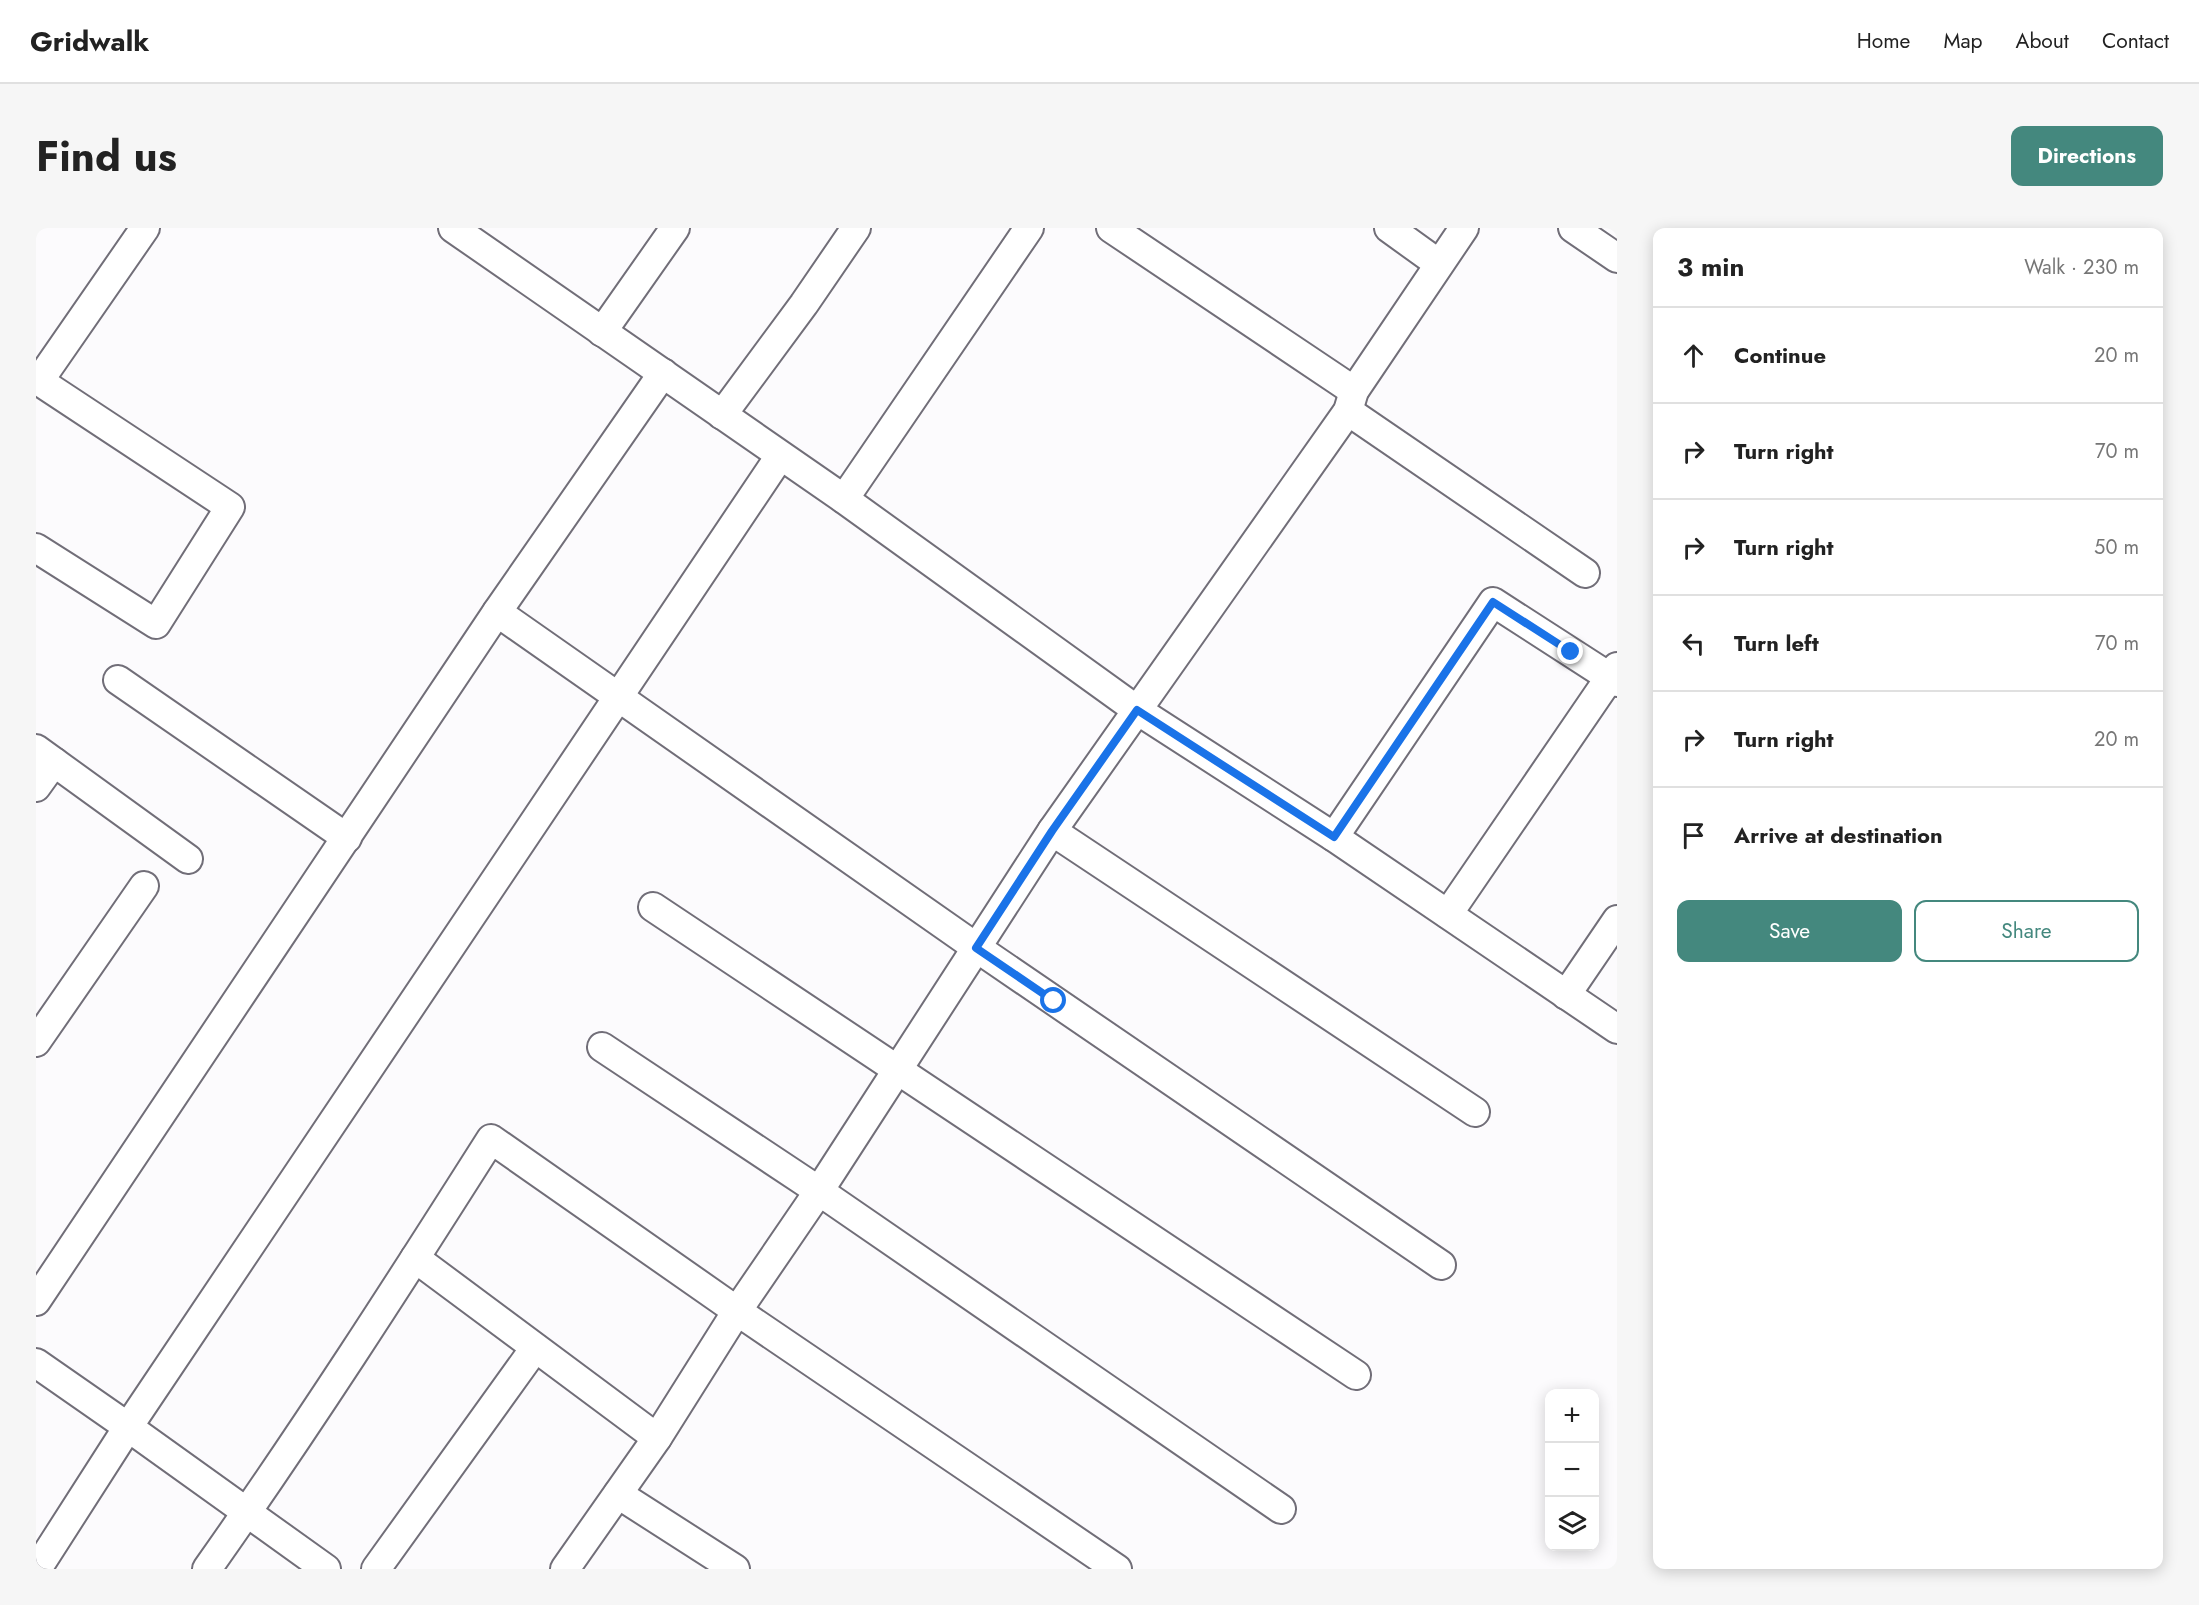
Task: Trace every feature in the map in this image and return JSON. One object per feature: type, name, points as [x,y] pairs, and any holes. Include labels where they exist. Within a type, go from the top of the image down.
[{"type":"street","points":[[36,548],[156,624],[230,507],[38,380],[145,228]]},
{"type":"street","points":[[453,228],[482,236],[602,332],[844,499],[1137,710],[1334,837],[1617,1029]]},
{"type":"street","points":[[602,332],[675,228]]},
{"type":"street","points":[[722,415],[804,304],[856,228]]},
{"type":"street","points":[[844,499],[1029,228]]},
{"type":"street","points":[[1111,228],[1585,573]]},
{"type":"street","points":[[1389,228],[1439,264]]},
{"type":"street","points":[[565,1569],[657,1438],[737,1311],[819,1191],[1052,831],[1351,401],[1464,228]]},
{"type":"street","points":[[1573,228],[1617,258]]},
{"type":"street","points":[[36,1301],[496,612],[663,373]]},
{"type":"street","points":[[37,1569],[128,1427],[780,456]]},
{"type":"street","points":[[1334,837],[1493,602],[1615,675],[1448,914]]},
{"type":"street","points":[[496,612],[976,948],[1441,1265]]},
{"type":"street","points":[[118,680],[347,838]]},
{"type":"street","points":[[36,787],[45,756],[188,859]]},
{"type":"street","points":[[1052,831],[1475,1112]]},
{"type":"street","points":[[36,1042],[144,886]]},
{"type":"street","points":[[653,907],[1356,1375]]},
{"type":"street","points":[[1566,995],[1617,920]]},
{"type":"street","points":[[602,1047],[819,1191],[1281,1509]]},
{"type":"street","points":[[207,1569],[248,1511],[491,1139],[737,1311],[1117,1569]]},
{"type":"street","points":[[415,1258],[657,1438]]},
{"type":"street","points":[[376,1569],[535,1348]]},
{"type":"street","points":[[36,1363],[248,1511],[326,1569]]},
{"type":"street","points":[[618,1494],[735,1569]]},
{"type":"route","points":[[1054,1001],[976,948],[1052,831],[1137,710],[1334,837],[1493,602],[1571,652]]}]
